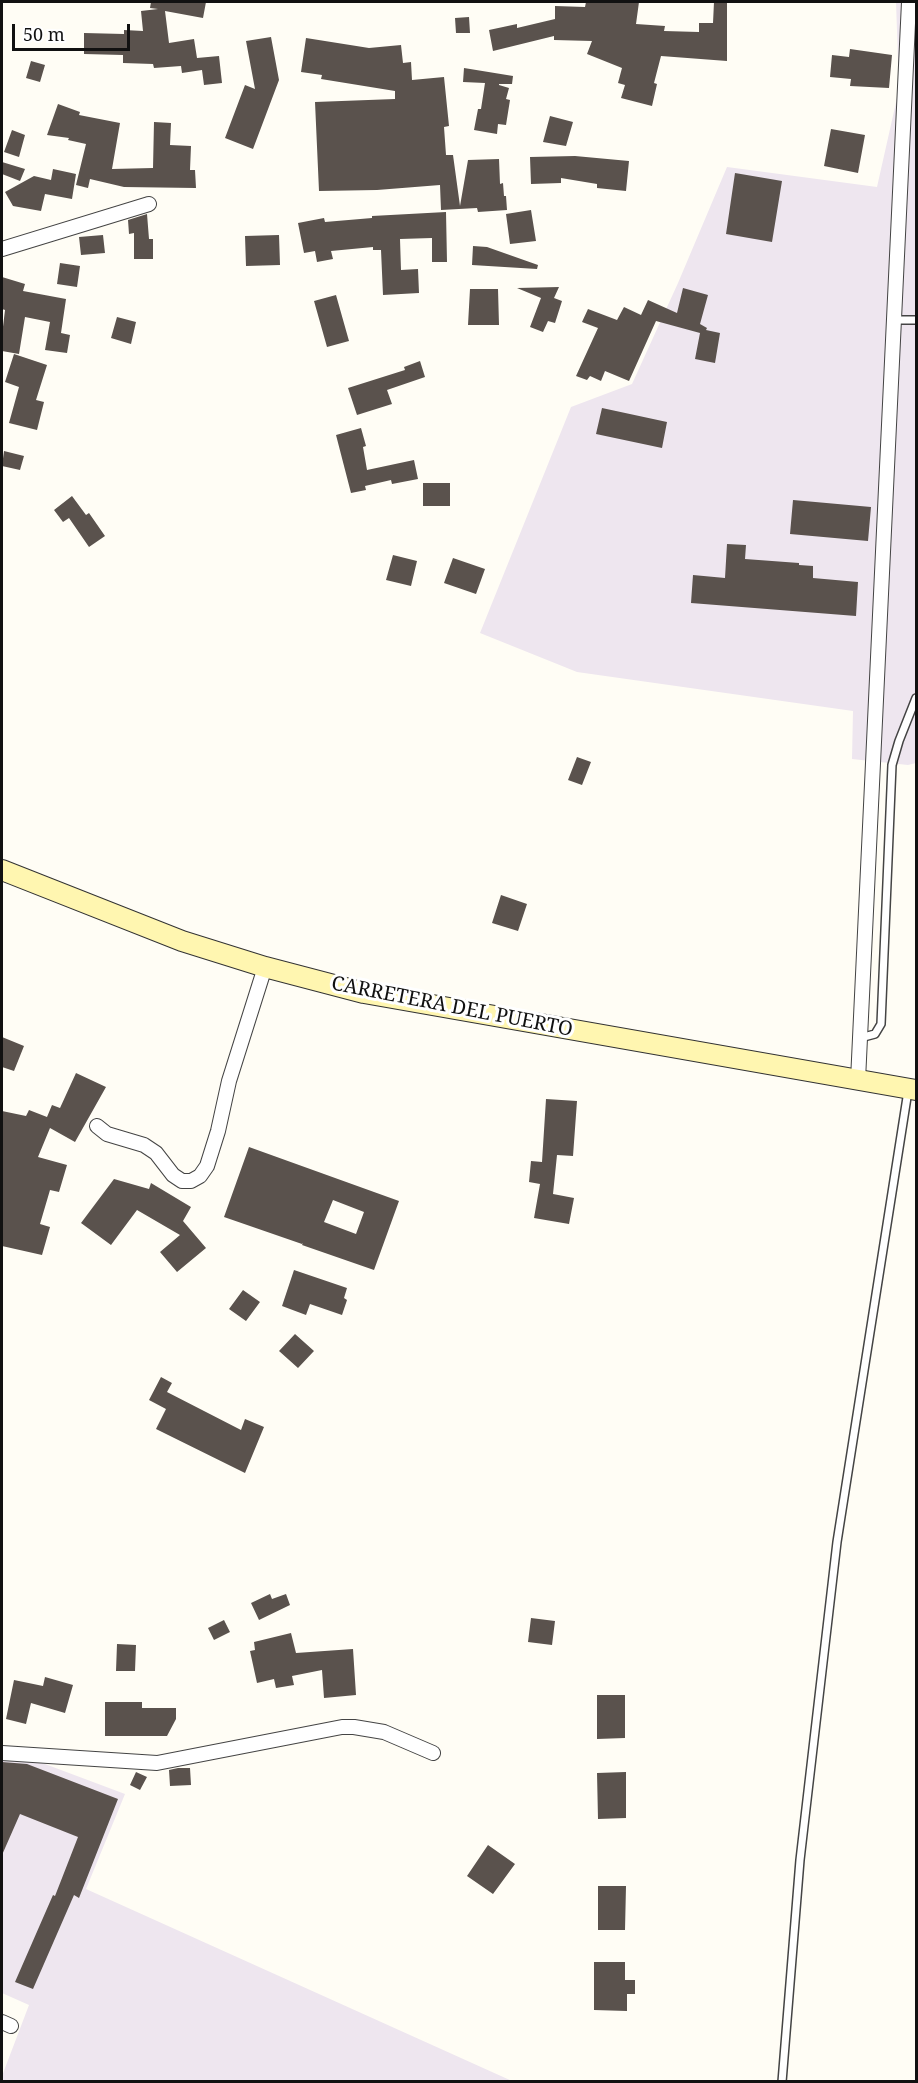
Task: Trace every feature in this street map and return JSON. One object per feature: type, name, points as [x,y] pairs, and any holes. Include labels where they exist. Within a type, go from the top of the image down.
[{"type":"main road","name":"CARRETERA DEL PUERTO","points":[[2,870],[182,941],[266,967],[364,993],[913,1089]]},
{"type":"street","points":[[858,1080],[909,2]]},
{"type":"street","points":[[907,40],[916,26]]},
{"type":"street","points":[[2,249],[149,204]]},
{"type":"street","points":[[97,1126],[107,1134],[144,1145],[156,1153],[173,1175],[182,1181],[191,1181],[200,1176],[207,1166],[218,1131],[229,1081],[266,967]]},
{"type":"street","points":[[2,1753],[158,1763],[342,1727],[384,1732],[433,1753]]},
{"type":"lane","points":[[894,320],[916,320]]},
{"type":"lane","points":[[860,1038],[875,1034],[881,1024],[892,765],[916,698]]},
{"type":"lane","points":[[782,2082],[800,1860],[837,1542],[913,1089]]},
{"type":"shaded area","points":[[896,2],[916,2],[916,763],[908,765],[852,759],[853,711],[577,672],[480,633],[571,407],[632,384],[727,167],[877,187],[899,89]]},
{"type":"shaded area","points":[[2,1758],[29,1758],[125,1794],[86,1889],[512,2081],[2,2082],[2,2076],[29,2005],[2,1993]]},
{"type":"building","points":[[151,2],[206,2],[203,18],[165,11],[169,43],[194,39],[197,58],[219,56],[222,83],[204,85],[202,70],[182,73],[181,66],[154,68],[153,64],[123,63],[123,55],[84,54],[84,33],[124,34],[124,30],[143,31],[141,11],[158,9],[150,8]]},
{"type":"building","points":[[586,2],[639,2],[636,24],[665,26],[664,31],[699,32],[699,23],[713,23],[714,2],[727,2],[727,61],[661,56],[654,83],[657,84],[652,106],[621,98],[625,85],[618,83],[622,68],[587,54],[592,41],[554,40],[554,36],[493,51],[489,30],[517,24],[517,28],[555,19],[555,6],[585,7]]},
{"type":"building","points":[[469,17],[470,33],[456,33],[455,18]]},
{"type":"building","points":[[271,37],[279,80],[253,149],[225,138],[245,85],[255,89],[246,41]]},
{"type":"building","points":[[306,38],[369,48],[401,45],[403,63],[411,62],[412,80],[444,77],[449,126],[444,127],[446,155],[453,155],[460,206],[468,160],[499,159],[500,184],[503,183],[507,210],[478,212],[477,208],[441,210],[440,185],[377,190],[319,191],[315,102],[395,99],[395,91],[321,79],[322,75],[301,72]]},
{"type":"building","points":[[850,49],[892,55],[889,88],[850,86],[851,79],[830,77],[832,55],[849,57]]},
{"type":"building","points":[[31,61],[45,65],[40,82],[26,78]]},
{"type":"building","points":[[464,68],[513,76],[512,84],[499,84],[509,88],[506,99],[510,100],[506,125],[498,124],[497,134],[474,130],[478,109],[481,109],[485,83],[463,82]]},
{"type":"building","points":[[58,104],[80,112],[79,115],[120,123],[112,169],[153,168],[154,122],[171,123],[170,145],[191,146],[190,170],[195,170],[196,188],[124,187],[90,179],[88,188],[76,185],[86,144],[68,140],[69,138],[47,135]]},
{"type":"building","points":[[550,116],[573,122],[566,146],[543,142]]},
{"type":"building","points":[[831,129],[865,135],[858,173],[824,166]]},
{"type":"building","points":[[12,130],[25,135],[19,157],[4,152]]},
{"type":"building","points":[[575,156],[629,161],[626,191],[597,188],[597,184],[561,178],[561,183],[531,184],[530,157]]},
{"type":"building","points":[[2,162],[25,169],[20,181],[2,174]]},
{"type":"building","points":[[53,169],[76,174],[72,199],[45,194],[41,211],[13,206],[5,192],[34,176],[51,180]]},
{"type":"building","points":[[735,173],[782,181],[772,242],[726,234]]},
{"type":"building","points":[[531,210],[536,241],[510,244],[506,214]]},
{"type":"building","points":[[446,212],[447,262],[432,262],[432,238],[400,239],[401,270],[418,269],[419,293],[383,295],[381,250],[373,250],[373,247],[331,251],[333,259],[317,262],[315,251],[304,253],[298,223],[324,218],[325,222],[372,218],[372,216]]},
{"type":"building","points":[[147,214],[149,239],[153,239],[153,259],[134,259],[134,233],[129,234],[128,220]]},
{"type":"building","points":[[103,235],[105,253],[81,255],[79,237]]},
{"type":"building","points":[[279,235],[280,265],[246,266],[245,236]]},
{"type":"building","points":[[473,246],[487,247],[538,265],[537,269],[472,265]]},
{"type":"building","points":[[60,263],[80,266],[77,287],[57,284]]},
{"type":"building","points":[[2,277],[25,284],[23,291],[66,299],[61,333],[70,335],[67,353],[45,350],[50,322],[25,317],[19,354],[2,351],[5,310],[2,309]]},
{"type":"building","points":[[559,287],[554,298],[562,301],[555,323],[548,321],[543,332],[530,327],[541,298],[517,288]]},
{"type":"building","points":[[683,288],[708,295],[700,324],[707,328],[706,330],[720,333],[715,363],[695,359],[700,333],[656,321],[629,381],[605,371],[601,381],[590,376],[587,380],[576,376],[598,328],[582,322],[588,309],[617,320],[624,307],[641,315],[648,300],[677,313]]},
{"type":"building","points":[[470,289],[498,289],[499,325],[468,325]]},
{"type":"building","points":[[336,295],[349,341],[327,347],[314,301]]},
{"type":"building","points":[[117,317],[136,322],[131,344],[111,338]]},
{"type":"building","points":[[14,354],[47,365],[36,400],[44,402],[37,430],[9,423],[19,387],[5,382]]},
{"type":"building","points":[[420,361],[425,377],[387,390],[392,404],[357,415],[348,388],[405,370],[404,367]]},
{"type":"building","points":[[602,408],[667,422],[662,448],[596,434]]},
{"type":"building","points":[[361,428],[366,446],[363,447],[367,470],[414,460],[418,479],[392,484],[391,480],[365,486],[366,490],[351,493],[336,435]]},
{"type":"building","points":[[4,451],[24,456],[20,470],[2,466]]},
{"type":"building","points":[[423,483],[450,483],[450,506],[423,506]]},
{"type":"building","points":[[72,496],[86,515],[89,513],[105,536],[89,547],[69,518],[63,522],[54,510]]},
{"type":"building","points":[[793,500],[871,507],[868,541],[790,534]]},
{"type":"building","points":[[727,544],[746,545],[745,559],[799,563],[799,565],[813,566],[813,578],[858,582],[856,616],[691,603],[693,575],[725,578]]},
{"type":"building","points":[[393,555],[417,561],[411,586],[386,580]]},
{"type":"building","points":[[453,558],[485,569],[476,594],[444,583]]},
{"type":"building","points":[[577,757],[591,762],[582,785],[568,780]]},
{"type":"building","points":[[501,895],[527,904],[518,931],[492,923]]},
{"type":"building","points":[[2,1037],[24,1046],[14,1071],[2,1067]]},
{"type":"building","points":[[76,1073],[106,1087],[75,1142],[50,1128],[38,1157],[67,1165],[59,1192],[50,1190],[40,1224],[50,1227],[42,1255],[2,1246],[2,1111],[26,1116],[29,1110],[47,1117],[52,1105],[60,1108]]},
{"type":"building","points":[[546,1099],[577,1101],[573,1156],[557,1155],[553,1194],[574,1198],[569,1224],[534,1218],[540,1184],[529,1182],[531,1161],[542,1162]]},
{"type":"building","points":[[249,1147],[399,1201],[374,1270],[302,1245],[303,1243],[224,1217]],"holes":[[[333,1200],[364,1212],[356,1234],[324,1222]]]},
{"type":"building","points":[[114,1179],[149,1189],[151,1183],[191,1207],[183,1221],[206,1248],[177,1272],[160,1252],[180,1235],[137,1210],[111,1245],[81,1223]]},
{"type":"building","points":[[294,1270],[347,1288],[344,1298],[347,1300],[342,1315],[310,1304],[306,1315],[282,1306]]},
{"type":"building","points":[[243,1290],[260,1302],[246,1321],[229,1309]]},
{"type":"building","points":[[295,1334],[314,1351],[298,1368],[279,1351]]},
{"type":"building","points":[[161,1377],[172,1383],[167,1392],[241,1430],[245,1419],[264,1427],[245,1473],[156,1429],[166,1409],[149,1400]]},
{"type":"building","points":[[270,1594],[272,1599],[286,1594],[290,1605],[259,1620],[251,1603]]},
{"type":"building","points":[[531,1618],[555,1621],[552,1645],[528,1642]]},
{"type":"building","points":[[224,1620],[230,1632],[214,1640],[208,1628]]},
{"type":"building","points":[[291,1633],[296,1653],[353,1649],[356,1695],[324,1698],[322,1670],[292,1676],[294,1685],[276,1688],[274,1679],[257,1683],[250,1651],[255,1650],[254,1642]]},
{"type":"building","points":[[117,1644],[136,1645],[135,1671],[116,1671]]},
{"type":"building","points":[[45,1677],[73,1685],[65,1713],[31,1703],[26,1724],[6,1719],[14,1680],[43,1686]]},
{"type":"building","points":[[597,1695],[625,1695],[625,1738],[597,1739]]},
{"type":"building","points":[[105,1702],[142,1702],[142,1708],[176,1708],[176,1719],[167,1736],[105,1736]]},
{"type":"building","points":[[2,1762],[27,1764],[118,1799],[79,1898],[74,1895],[33,1989],[15,1982],[53,1895],[55,1896],[78,1837],[20,1814],[2,1855]]},
{"type":"building","points":[[190,1768],[191,1785],[170,1786],[169,1770]]},
{"type":"building","points":[[136,1772],[147,1777],[140,1790],[130,1785]]},
{"type":"building","points":[[626,1772],[626,1818],[598,1819],[597,1773]]},
{"type":"building","points":[[488,1845],[515,1864],[493,1894],[467,1876]]},
{"type":"building","points":[[598,1886],[626,1886],[625,1930],[598,1930]]},
{"type":"building","points":[[594,1962],[625,1962],[625,1980],[635,1980],[635,1994],[627,1994],[627,2011],[594,2010]]}]
